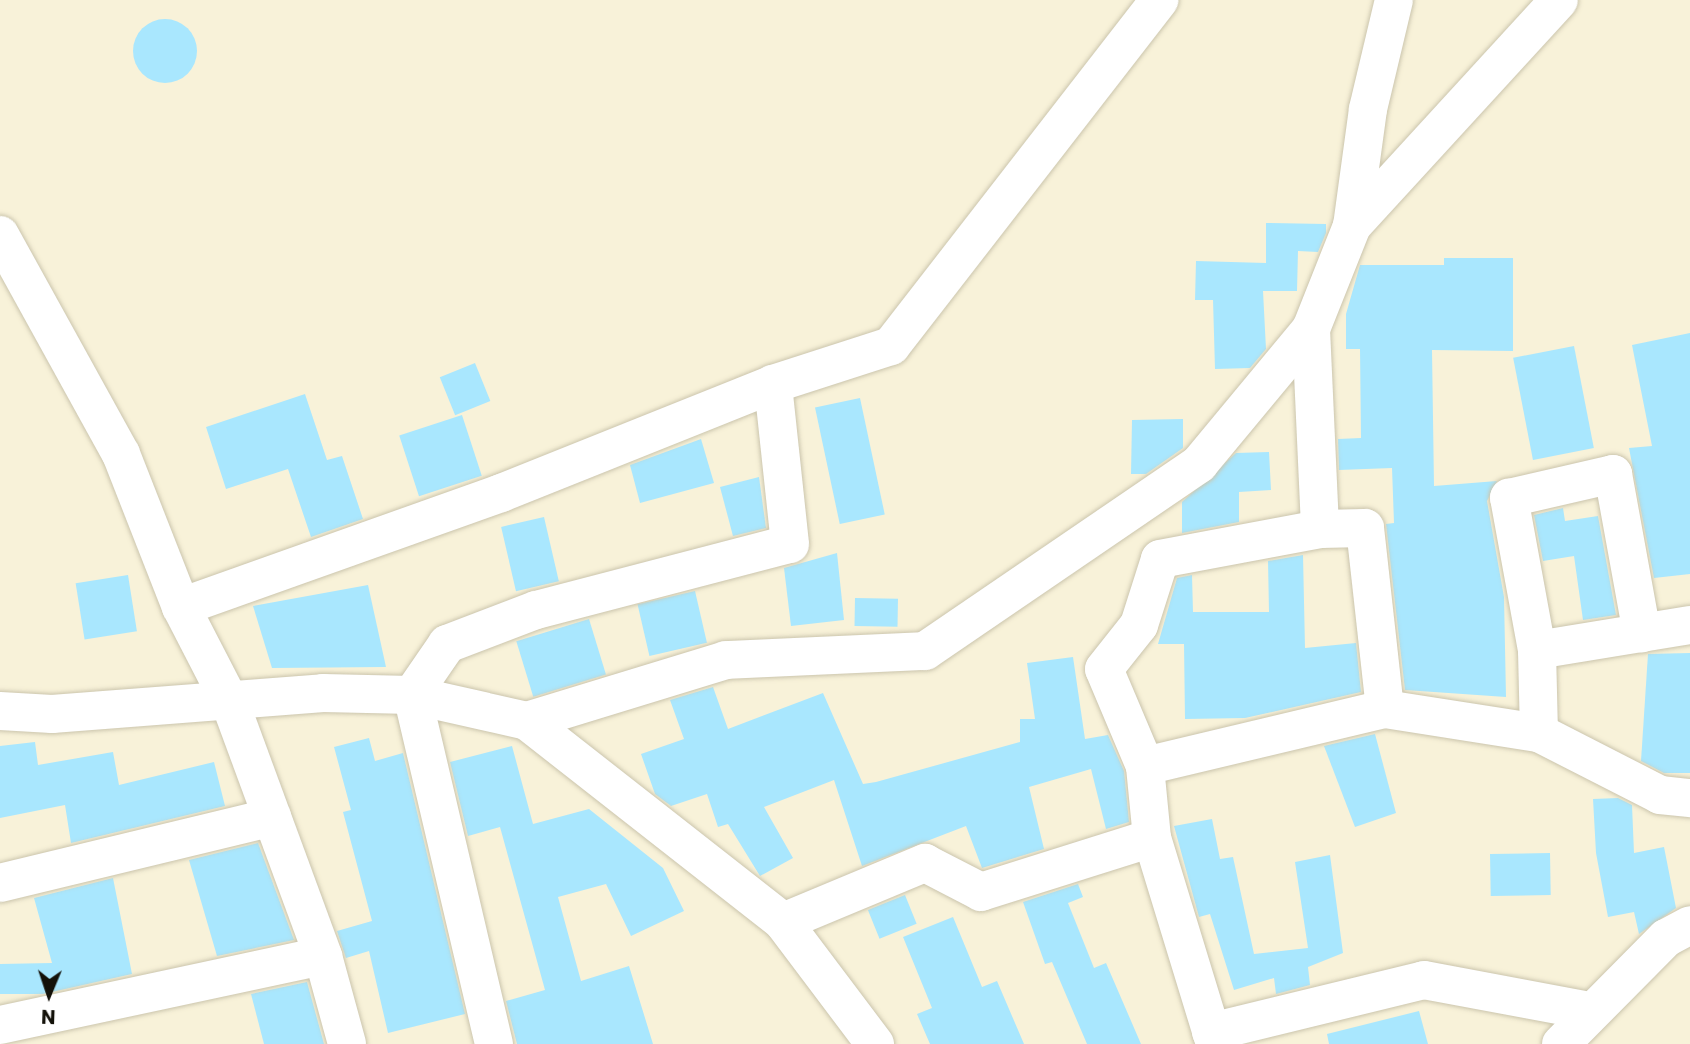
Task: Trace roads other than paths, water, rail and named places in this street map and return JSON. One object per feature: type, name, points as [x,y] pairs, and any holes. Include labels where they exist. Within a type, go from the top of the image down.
[{"type":"street","points":[[181,607],[501,493],[773,384],[891,346],[1159,0]]},
{"type":"street","points":[[527,721],[726,660],[925,651],[1199,464],[1311,329],[1352,226],[1368,109],[1394,0]]},
{"type":"street","points":[[1352,226],[1559,0]]},
{"type":"street","points":[[0,235],[121,454],[181,607],[229,700],[323,956],[346,1044]]},
{"type":"street","points":[[1311,329],[1320,529]]},
{"type":"street","points":[[495,1044],[412,695],[447,645],[536,610],[790,544],[773,384]]},
{"type":"street","points":[[1539,733],[1538,650],[1509,498],[1613,474],[1642,633]]},
{"type":"street","points":[[1385,709],[1365,528],[1320,529],[1160,559],[1139,625],[1104,669],[1145,766],[1152,838],[1213,1038],[1424,980],[1589,1011]]},
{"type":"street","points":[[1538,650],[1690,625]]},
{"type":"street","points":[[0,711],[52,714],[229,700],[412,695],[527,721],[783,922],[875,1044]]},
{"type":"street","points":[[1145,766],[1385,709],[1539,733],[1660,795],[1690,798]]},
{"type":"street","points":[[0,883],[272,817]]},
{"type":"street","points":[[783,922],[925,863],[981,892],[1152,838]]},
{"type":"street","points":[[1561,1044],[1589,1011],[1666,938],[1690,925]]},
{"type":"street","points":[[0,1025],[323,956]]}]
